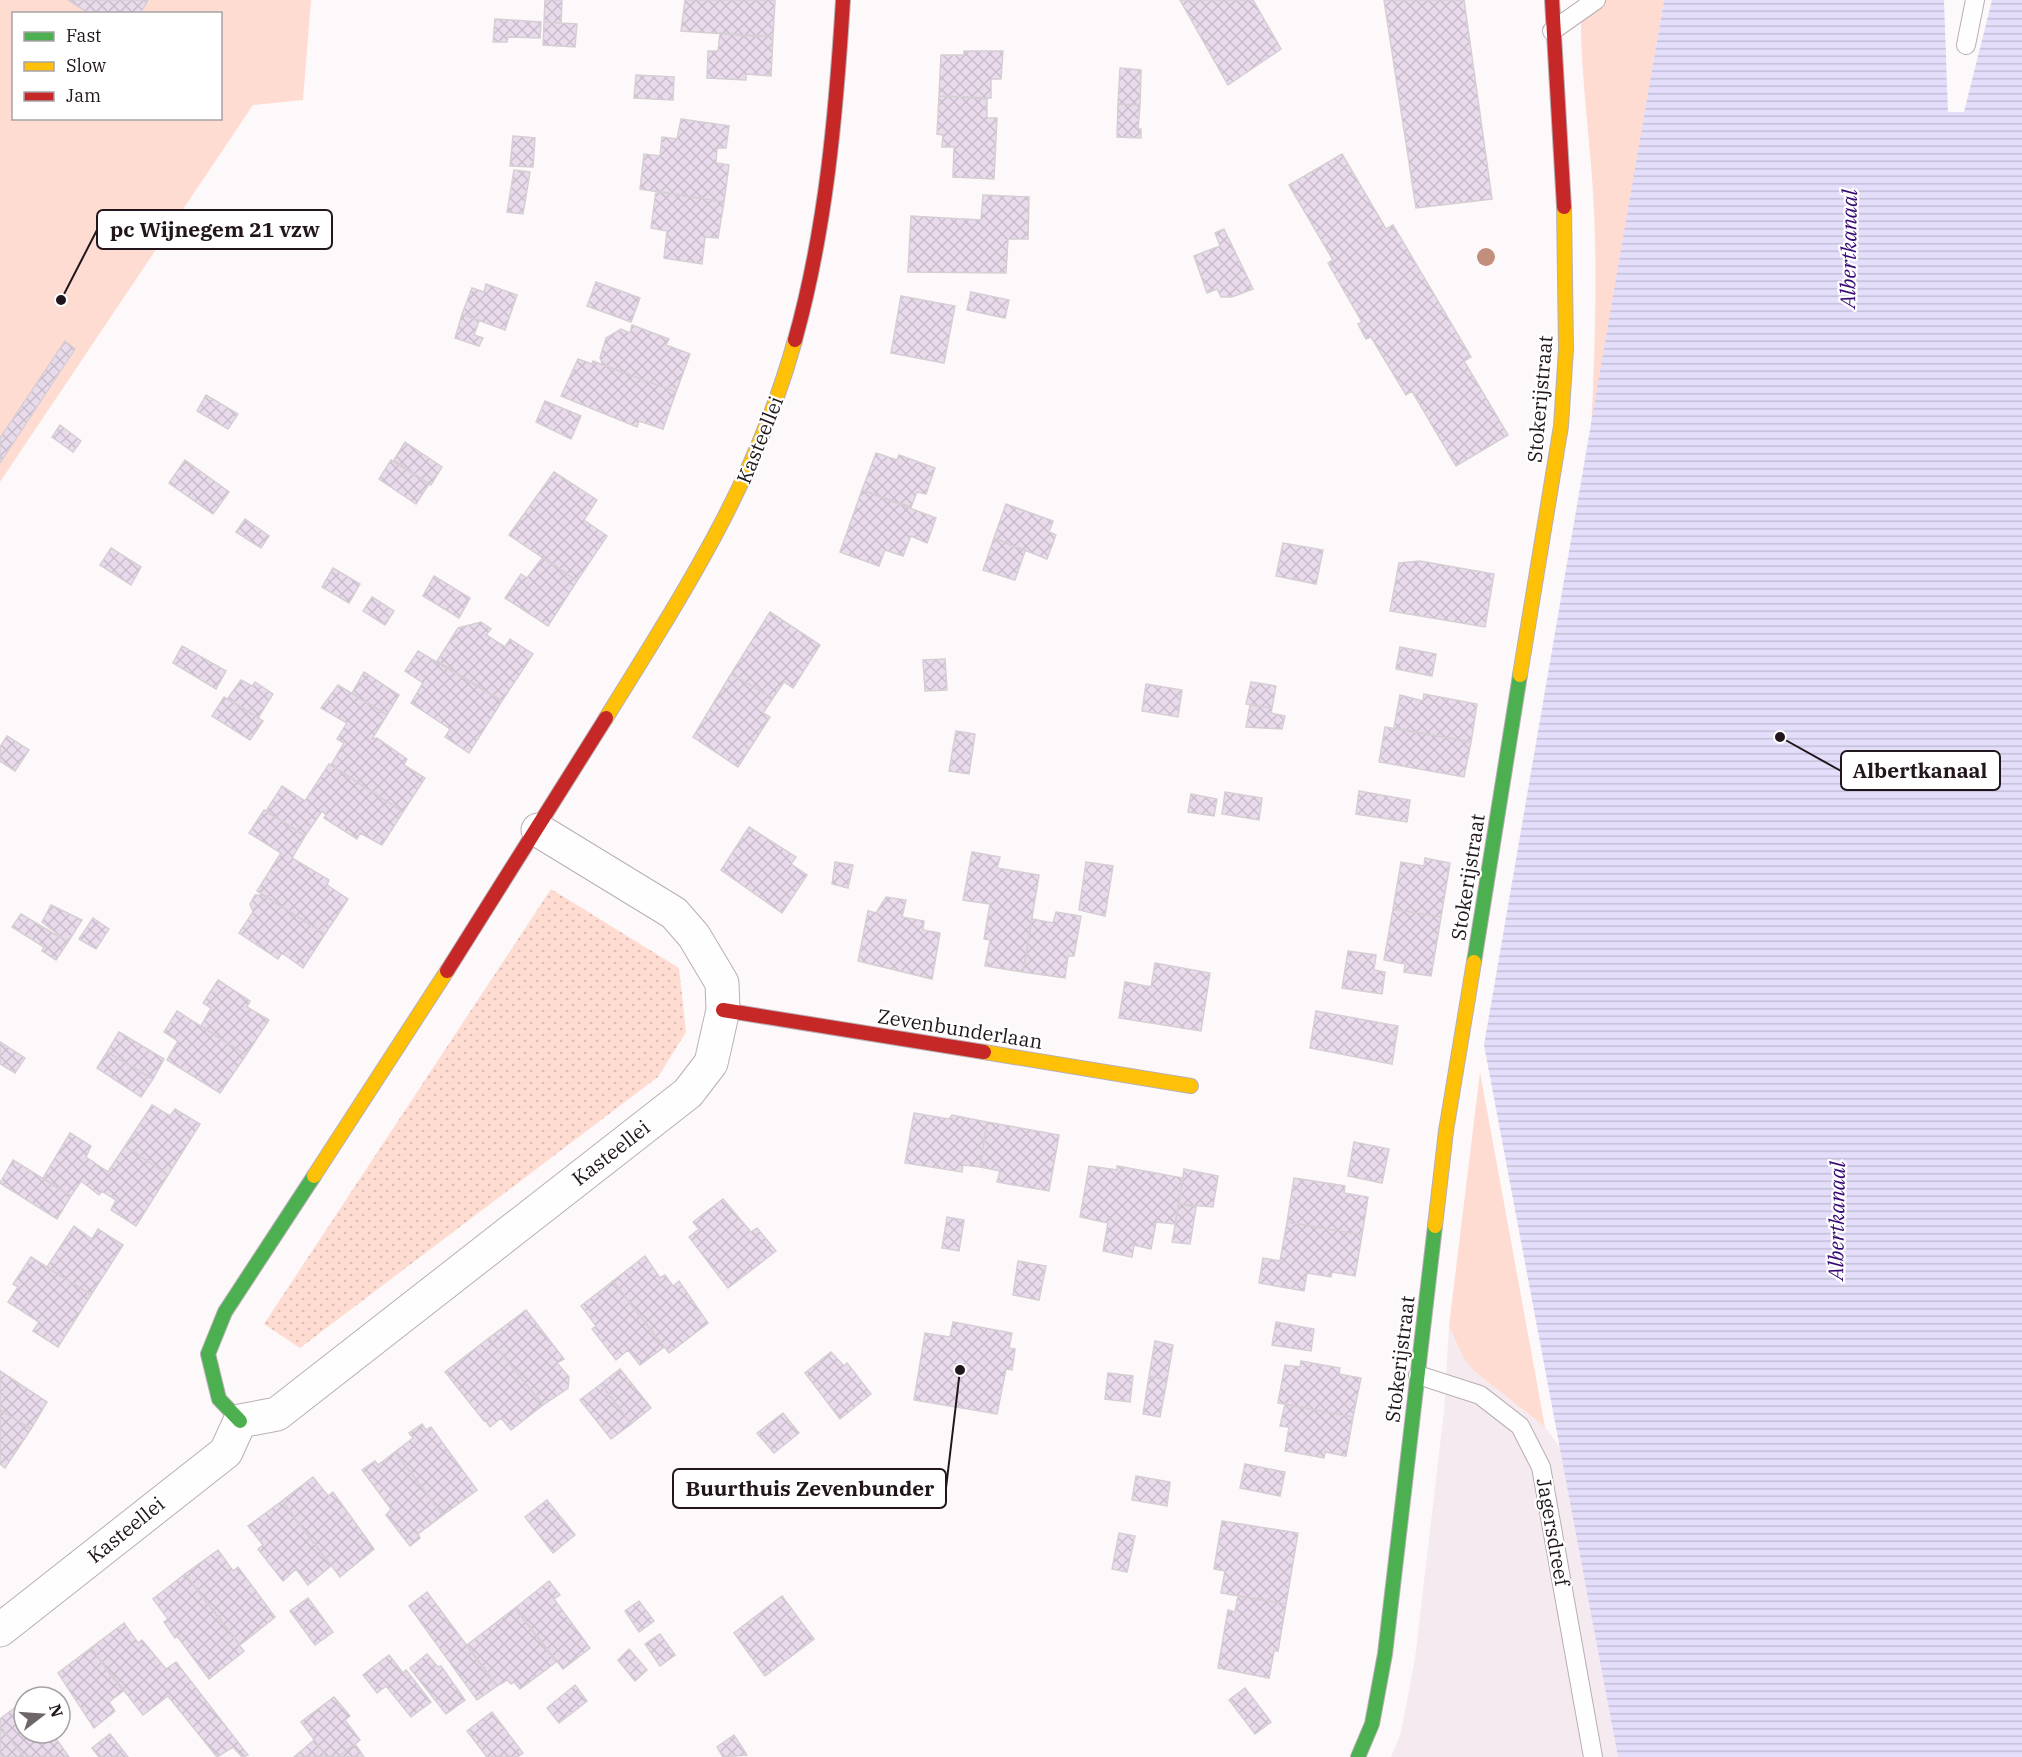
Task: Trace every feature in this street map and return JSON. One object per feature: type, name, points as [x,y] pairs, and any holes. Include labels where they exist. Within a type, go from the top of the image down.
[{"type":"street","name":"Kasteellei","points":[[240,1420],[219,1399],[208,1354],[225,1312],[538,830],[715,539],[750,469],[784,381],[821,227],[843,0]]},
{"type":"street","name":"Stokerijstraat","points":[[1358,1757],[1372,1724],[1385,1654],[1446,1131],[1561,426],[1566,349],[1564,211],[1552,0]]},
{"type":"street","name":"Kasteellei","points":[[240,1420],[277,1414],[688,1093],[711,1063],[723,1010],[722,983],[694,936],[674,913],[538,830]]},
{"type":"street","name":"Zevenbunderlaan","points":[[723,1010],[1191,1086]]},
{"type":"street","name":"Kasteellei","points":[[0,1630],[226,1452],[240,1420]]},
{"type":"lane","points":[[1552,31],[1596,0]]},
{"type":"lane","points":[[1965,0],[1966,45],[1975,0]]},
{"type":"lane","name":"Jagersdreef","points":[[1418,1375],[1480,1395],[1520,1426],[1542,1467],[1593,1757]]},
{"type":"shaded area","points":[[0,0],[311,0],[303,100],[253,105],[0,482]]},
{"type":"shaded area","points":[[1581,0],[1664,0],[1591,429],[1594,374],[1595,237],[1583,79]]},
{"type":"shaded area","points":[[551,889],[679,968],[686,1032],[658,1077],[300,1348],[264,1324]]},
{"type":"shaded area","points":[[1480,1072],[1545,1427],[1474,1371],[1464,1359],[1449,1326]]},
{"type":"shaded area","points":[[1449,1326],[1464,1359],[1474,1371],[1545,1427],[1561,1449],[1618,1757],[1391,1757],[1401,1733],[1415,1658],[1444,1411]]},
{"type":"water","name":"Albertkanaal","points":[[1664,0],[1944,0],[1948,112],[1964,112],[1992,0],[2022,0],[2022,1757],[1618,1757],[1484,1045]]},
{"type":"building","points":[[68,0],[148,0],[141,12],[87,12]]},
{"type":"building","points":[[545,0],[562,0],[561,23],[544,22]]},
{"type":"building","points":[[685,0],[775,0],[773,37],[681,31]]},
{"type":"building","points":[[1180,0],[1253,0],[1281,49],[1228,85]]},
{"type":"building","points":[[1384,0],[1464,0],[1492,199],[1416,208]]},
{"type":"building","points":[[495,19],[541,22],[540,38],[508,37],[507,42],[493,42]]},
{"type":"building","points":[[544,22],[577,24],[575,47],[543,45]]},
{"type":"building","points":[[720,33],[773,37],[771,76],[746,74],[746,80],[707,78],[708,51],[718,51]]},
{"type":"building","points":[[964,51],[1003,51],[1001,79],[991,79],[991,98],[939,96],[941,55],[964,55]]},
{"type":"building","points":[[1120,68],[1141,70],[1140,105],[1118,104]]},
{"type":"building","points":[[636,75],[674,77],[673,100],[634,98]]},
{"type":"building","points":[[939,96],[987,99],[987,118],[997,118],[994,179],[953,177],[954,147],[942,147],[943,135],[937,134]]},
{"type":"building","points":[[1118,104],[1140,105],[1138,129],[1141,129],[1141,138],[1117,137]]},
{"type":"building","points":[[681,119],[729,126],[726,148],[717,148],[716,163],[729,165],[724,202],[640,189],[644,154],[660,156],[662,137],[677,139]]},
{"type":"building","points":[[513,136],[535,138],[533,167],[510,166]]},
{"type":"building","points":[[1342,154],[1386,229],[1393,225],[1471,357],[1464,361],[1508,435],[1456,466],[1412,391],[1406,395],[1371,337],[1366,339],[1358,324],[1362,322],[1328,263],[1333,260],[1289,185]]},
{"type":"building","points":[[514,170],[530,172],[523,214],[507,212]]},
{"type":"building","points":[[656,191],[724,202],[718,238],[705,237],[702,264],[664,258],[667,231],[651,228]]},
{"type":"building","points":[[983,195],[1029,197],[1028,239],[1008,239],[1006,273],[908,272],[911,216],[981,220]]},
{"type":"building","points":[[1224,229],[1253,289],[1232,297],[1221,297],[1217,289],[1207,293],[1194,256],[1220,246],[1215,233]]},
{"type":"building","points":[[596,282],[640,298],[631,322],[587,306]]},
{"type":"building","points":[[486,284],[517,295],[505,330],[462,314],[472,288],[484,292]]},
{"type":"building","points":[[971,292],[1009,300],[1005,318],[967,310]]},
{"type":"building","points":[[901,296],[955,306],[944,363],[891,353]]},
{"type":"building","points":[[462,314],[479,321],[474,335],[483,338],[479,346],[455,338]]},
{"type":"building","points":[[632,325],[669,339],[666,345],[690,354],[676,392],[603,365],[600,358],[606,338],[621,329],[630,333]]},
{"type":"building","points":[[65,341],[75,349],[0,463],[0,438]]},
{"type":"building","points":[[578,359],[592,364],[593,361],[676,392],[663,429],[639,421],[637,427],[561,396]]},
{"type":"building","points":[[206,395],[238,414],[228,429],[197,411]]},
{"type":"building","points":[[545,401],[581,416],[571,439],[536,422]]},
{"type":"building","points":[[60,425],[81,441],[73,452],[52,437]]},
{"type":"building","points":[[405,442],[442,467],[431,485],[394,460]]},
{"type":"building","points":[[876,453],[897,460],[899,455],[935,468],[926,494],[917,492],[911,507],[862,490]]},
{"type":"building","points":[[185,460],[229,492],[213,514],[169,483]]},
{"type":"building","points":[[391,460],[429,484],[416,504],[379,479]]},
{"type":"building","points":[[554,472],[597,500],[584,520],[607,536],[577,581],[509,535]]},
{"type":"building","points":[[862,490],[936,518],[927,543],[911,536],[903,556],[885,550],[879,566],[840,552]]},
{"type":"building","points":[[1006,504],[1053,521],[1049,532],[1056,535],[1047,559],[994,538]]},
{"type":"building","points":[[245,519],[269,536],[261,548],[236,532]]},
{"type":"building","points":[[994,538],[1025,551],[1015,580],[983,570]]},
{"type":"building","points":[[1283,543],[1323,550],[1316,584],[1276,576]]},
{"type":"building","points":[[111,548],[141,567],[131,585],[100,565]]},
{"type":"building","points":[[543,557],[577,581],[548,626],[505,598],[521,574],[527,578]]},
{"type":"building","points":[[1420,561],[1494,574],[1485,627],[1390,611],[1399,563]]},
{"type":"building","points":[[333,568],[360,584],[349,603],[322,587]]},
{"type":"building","points":[[434,576],[470,598],[459,618],[423,596]]},
{"type":"building","points":[[372,597],[394,611],[385,625],[363,611]]},
{"type":"building","points":[[770,612],[820,645],[793,688],[784,682],[773,698],[731,674]]},
{"type":"building","points":[[481,622],[491,629],[486,635],[505,647],[510,639],[533,654],[502,701],[437,661],[458,628]]},
{"type":"building","points":[[182,646],[226,671],[216,689],[173,663]]},
{"type":"building","points":[[1400,647],[1436,654],[1432,676],[1396,669]]},
{"type":"building","points":[[418,651],[502,701],[469,753],[445,737],[450,729],[411,703],[423,683],[405,671]]},
{"type":"building","points":[[945,659],[947,690],[925,691],[923,660]]},
{"type":"building","points":[[364,672],[399,695],[387,715],[352,693]]},
{"type":"building","points":[[731,674],[773,698],[763,713],[770,717],[738,767],[693,737]]},
{"type":"building","points":[[241,680],[252,686],[255,682],[273,694],[258,718],[228,698]]},
{"type":"building","points":[[1251,682],[1276,686],[1272,708],[1246,704]]},
{"type":"building","points":[[1146,684],[1182,690],[1178,717],[1142,711]]},
{"type":"building","points":[[338,685],[387,715],[372,739],[377,738],[407,759],[404,765],[425,778],[403,812],[331,765],[344,743],[337,739],[347,723],[321,708]]},
{"type":"building","points":[[1424,694],[1477,704],[1471,742],[1394,728],[1400,695],[1423,701]]},
{"type":"building","points":[[224,697],[263,721],[250,740],[212,716]]},
{"type":"building","points":[[1250,705],[1272,708],[1271,713],[1285,716],[1282,729],[1246,727]]},
{"type":"building","points":[[1385,727],[1471,742],[1464,777],[1379,762]]},
{"type":"building","points":[[956,731],[975,734],[969,774],[949,771]]},
{"type":"building","points":[[7,736],[29,750],[15,771],[0,761],[0,747]]},
{"type":"building","points":[[329,764],[403,812],[382,845],[360,833],[357,839],[324,818],[326,815],[322,811],[305,836],[266,811],[282,786],[305,801]]},
{"type":"building","points":[[1359,791],[1410,800],[1407,822],[1356,814]]},
{"type":"building","points":[[1225,792],[1262,798],[1259,820],[1222,814]]},
{"type":"building","points":[[1191,794],[1217,799],[1214,816],[1188,812]]},
{"type":"building","points":[[264,810],[305,836],[292,858],[329,880],[327,885],[348,899],[325,934],[257,891],[281,853],[249,833]]},
{"type":"building","points":[[749,827],[796,857],[791,864],[807,875],[782,913],[721,870]]},
{"type":"building","points":[[972,852],[1000,857],[997,868],[1039,875],[1023,972],[985,966],[990,940],[984,939],[990,904],[963,900]]},
{"type":"building","points":[[1425,858],[1450,863],[1441,917],[1393,909],[1401,862],[1424,866]]},
{"type":"building","points":[[835,862],[853,865],[848,888],[832,884]]},
{"type":"building","points":[[1086,862],[1113,866],[1105,916],[1079,910]]},
{"type":"building","points":[[255,895],[263,895],[325,934],[303,968],[282,953],[278,959],[239,933],[253,912],[250,904]]},
{"type":"building","points":[[886,897],[906,900],[902,917],[924,921],[923,930],[940,933],[932,979],[858,961],[868,911],[876,913]]},
{"type":"building","points":[[51,905],[82,920],[68,942],[42,922]]},
{"type":"building","points":[[1393,909],[1441,917],[1431,976],[1404,972],[1405,964],[1384,960]]},
{"type":"building","points":[[1056,912],[1081,916],[1074,956],[1068,956],[1065,978],[1023,972],[1032,919],[1053,923]]},
{"type":"building","points":[[21,914],[68,942],[56,960],[42,951],[44,947],[12,927]]},
{"type":"building","points":[[93,918],[109,929],[96,949],[79,939]]},
{"type":"building","points":[[1348,951],[1376,955],[1374,970],[1385,972],[1382,994],[1342,988]]},
{"type":"building","points":[[1155,963],[1210,973],[1201,1031],[1119,1018],[1125,982],[1151,987]]},
{"type":"building","points":[[218,980],[250,1001],[247,1007],[269,1020],[246,1055],[201,1026],[211,1008],[203,1003]]},
{"type":"building","points":[[177,1011],[246,1055],[220,1093],[167,1060],[178,1041],[164,1032]]},
{"type":"building","points":[[1316,1011],[1398,1026],[1392,1064],[1310,1048]]},
{"type":"building","points":[[119,1032],[164,1059],[153,1079],[107,1052]]},
{"type":"building","points":[[0,1042],[25,1058],[15,1073],[0,1064]]},
{"type":"building","points":[[107,1052],[153,1079],[141,1097],[97,1068]]},
{"type":"building","points":[[152,1105],[170,1116],[175,1109],[200,1124],[168,1175],[125,1146]]},
{"type":"building","points":[[914,1113],[949,1119],[952,1115],[987,1122],[980,1167],[963,1165],[962,1172],[905,1163]]},
{"type":"building","points":[[987,1122],[1059,1135],[1049,1191],[997,1182],[1000,1171],[980,1167]]},
{"type":"building","points":[[70,1133],[91,1146],[86,1157],[108,1172],[125,1146],[168,1175],[136,1226],[111,1210],[116,1200],[102,1191],[99,1195],[81,1181],[71,1196],[43,1178]]},
{"type":"building","points":[[1354,1142],[1389,1149],[1382,1183],[1348,1176]]},
{"type":"building","points":[[13,1160],[71,1196],[57,1219],[0,1183]]},
{"type":"building","points":[[1089,1166],[1117,1170],[1117,1166],[1183,1178],[1175,1224],[1156,1222],[1151,1249],[1134,1245],[1132,1257],[1103,1251],[1108,1223],[1080,1217]]},
{"type":"building","points":[[1184,1169],[1218,1176],[1213,1207],[1179,1204]]},
{"type":"building","points":[[1294,1178],[1345,1186],[1344,1193],[1368,1197],[1362,1235],[1287,1222]]},
{"type":"building","points":[[723,1199],[751,1232],[757,1228],[776,1251],[728,1288],[689,1237],[699,1229],[693,1222]]},
{"type":"building","points":[[1179,1204],[1196,1207],[1190,1244],[1172,1242]]},
{"type":"building","points":[[947,1217],[964,1220],[959,1251],[942,1248]]},
{"type":"building","points":[[1287,1222],[1362,1235],[1355,1276],[1332,1272],[1331,1277],[1307,1273],[1304,1291],[1259,1283],[1263,1258],[1280,1261]]},
{"type":"building","points":[[74,1226],[92,1239],[98,1229],[123,1245],[91,1295],[47,1267]]},
{"type":"building","points":[[645,1256],[660,1278],[665,1275],[673,1286],[679,1281],[708,1323],[669,1353],[613,1281]]},
{"type":"building","points":[[31,1257],[91,1295],[58,1347],[33,1331],[39,1322],[8,1302],[18,1287],[13,1284]]},
{"type":"building","points":[[1018,1261],[1046,1266],[1039,1300],[1013,1295]]},
{"type":"building","points":[[613,1281],[664,1347],[640,1365],[628,1350],[616,1360],[592,1329],[596,1326],[581,1306]]},
{"type":"building","points":[[526,1310],[564,1359],[557,1363],[569,1377],[568,1388],[543,1405],[489,1338]]},
{"type":"building","points":[[953,1322],[1012,1333],[1009,1348],[1015,1349],[1012,1370],[1006,1369],[997,1414],[914,1400],[925,1333],[950,1337]]},
{"type":"building","points":[[1276,1322],[1314,1329],[1311,1351],[1272,1345]]},
{"type":"building","points":[[489,1338],[543,1405],[511,1430],[501,1418],[490,1427],[445,1372]]},
{"type":"building","points":[[1155,1341],[1173,1345],[1167,1380],[1149,1376]]},
{"type":"building","points":[[831,1352],[844,1366],[847,1363],[871,1394],[840,1419],[805,1373]]},
{"type":"building","points":[[1301,1361],[1340,1368],[1339,1374],[1361,1378],[1353,1417],[1278,1403],[1285,1365],[1300,1367]]},
{"type":"building","points":[[620,1369],[651,1408],[631,1424],[601,1384]]},
{"type":"building","points":[[0,1371],[47,1402],[31,1429],[0,1410]]},
{"type":"building","points":[[1108,1373],[1133,1376],[1130,1402],[1105,1399]]},
{"type":"building","points":[[1149,1376],[1167,1380],[1160,1417],[1143,1414]]},
{"type":"building","points":[[601,1384],[631,1424],[611,1439],[580,1400]]},
{"type":"building","points":[[1285,1404],[1353,1417],[1346,1456],[1325,1452],[1324,1458],[1285,1451],[1289,1427],[1280,1426]]},
{"type":"building","points":[[0,1410],[31,1429],[5,1468],[0,1464]]},
{"type":"building","points":[[783,1413],[799,1433],[774,1453],[757,1433]]},
{"type":"building","points":[[422,1424],[426,1430],[431,1427],[477,1490],[443,1515],[395,1452],[413,1438],[409,1433]]},
{"type":"building","points":[[395,1452],[443,1515],[418,1534],[420,1538],[410,1546],[386,1515],[391,1509],[362,1470],[375,1461],[378,1465]]},
{"type":"building","points":[[1245,1464],[1285,1472],[1280,1496],[1240,1488]]},
{"type":"building","points":[[1136,1476],[1170,1482],[1167,1506],[1132,1500]]},
{"type":"building","points":[[313,1477],[328,1496],[333,1492],[374,1549],[340,1577],[282,1501]]},
{"type":"building","points":[[547,1500],[575,1535],[553,1553],[525,1517]]},
{"type":"building","points":[[282,1501],[331,1566],[308,1585],[296,1569],[283,1581],[258,1549],[263,1545],[248,1526]]},
{"type":"building","points":[[1222,1521],[1298,1533],[1286,1604],[1221,1593],[1225,1571],[1214,1569]]},
{"type":"building","points":[[1119,1533],[1135,1536],[1127,1572],[1112,1569]]},
{"type":"building","points":[[218,1550],[233,1571],[238,1567],[275,1617],[240,1645],[185,1574]]},
{"type":"building","points":[[185,1574],[244,1651],[209,1679],[177,1636],[175,1638],[164,1622],[168,1619],[153,1599]]},
{"type":"building","points":[[549,1581],[560,1595],[554,1599],[590,1648],[563,1669],[515,1608]]},
{"type":"building","points":[[427,1592],[497,1686],[477,1700],[409,1606]]},
{"type":"building","points":[[782,1596],[814,1639],[765,1676],[734,1633]]},
{"type":"building","points":[[1238,1596],[1286,1604],[1278,1651],[1274,1651],[1269,1678],[1218,1668],[1228,1610],[1235,1612]]},
{"type":"building","points":[[308,1598],[333,1632],[315,1645],[290,1611]]},
{"type":"building","points":[[639,1601],[654,1621],[639,1632],[625,1611]]},
{"type":"building","points":[[515,1608],[556,1662],[520,1689],[514,1682],[511,1684],[507,1680],[497,1686],[467,1645]]},
{"type":"building","points":[[124,1623],[138,1643],[142,1640],[166,1669],[176,1662],[248,1755],[242,1757],[233,1747],[217,1757],[168,1696],[143,1715],[91,1648]]},
{"type":"building","points":[[660,1634],[675,1655],[660,1666],[645,1644]]},
{"type":"building","points":[[91,1648],[123,1691],[109,1702],[115,1711],[94,1728],[72,1694],[72,1685],[66,1685],[58,1673]]},
{"type":"building","points":[[629,1649],[647,1670],[635,1681],[618,1660]]},
{"type":"building","points":[[427,1654],[438,1667],[441,1666],[465,1700],[446,1714],[410,1668]]},
{"type":"building","points":[[389,1655],[403,1673],[406,1670],[431,1702],[411,1717],[386,1686],[377,1693],[363,1675]]},
{"type":"building","points":[[575,1685],[587,1701],[559,1723],[547,1708]]},
{"type":"building","points":[[1245,1688],[1271,1722],[1255,1734],[1229,1700]]},
{"type":"building","points":[[334,1697],[350,1716],[345,1720],[360,1740],[338,1757],[327,1757],[301,1722]]},
{"type":"building","points":[[12,1710],[12,1742],[0,1726],[0,1719]]},
{"type":"building","points":[[492,1712],[523,1753],[517,1757],[487,1757],[467,1731]]},
{"type":"building","points":[[0,1726],[12,1742],[12,1745],[15,1745],[24,1757],[0,1757]]},
{"type":"building","points":[[110,1734],[128,1757],[99,1757],[92,1748]]},
{"type":"building","points":[[734,1735],[747,1755],[723,1757],[717,1747]]},
{"type":"building","points":[[314,1740],[327,1757],[294,1757]]},
{"type":"building","points":[[355,1744],[364,1757],[338,1757]]},
{"type":"building","points":[[15,1745],[60,1745],[69,1757],[24,1757]]},
{"type":"traffic: fast","points":[[1474,962],[1520,675]]},
{"type":"traffic: fast","points":[[240,1421],[219,1399],[208,1354],[225,1312],[314,1176]]},
{"type":"traffic: fast","points":[[1358,1757],[1372,1724],[1385,1654],[1435,1226]]},
{"type":"traffic: slow","points":[[1520,675],[1561,426],[1566,349],[1564,207]]},
{"type":"traffic: slow","points":[[606,718],[715,536],[760,442],[795,340]]},
{"type":"traffic: slow","points":[[1435,1226],[1446,1131],[1474,962]]},
{"type":"traffic: slow","points":[[314,1176],[447,971]]},
{"type":"traffic: slow","points":[[984,1052],[1191,1086]]},
{"type":"traffic: jam","points":[[795,340],[806,298],[822,214],[833,128],[843,0]]},
{"type":"traffic: jam","points":[[1552,0],[1564,207]]},
{"type":"traffic: jam","points":[[447,971],[606,718]]},
{"type":"traffic: jam","points":[[723,1010],[984,1052]]},
{"type":"place","name":"pc Wijnegem 21 vzw","points":[[61,300]]},
{"type":"place","name":"Albertkanaal","points":[[1780,737]]},
{"type":"place","name":"Buurthuis Zevenbunder","points":[[960,1370]]}]
